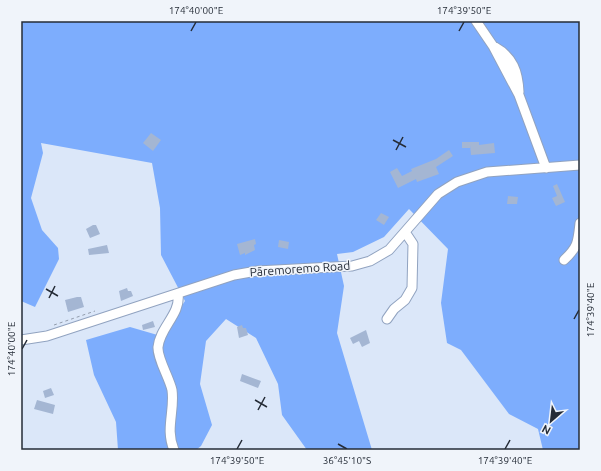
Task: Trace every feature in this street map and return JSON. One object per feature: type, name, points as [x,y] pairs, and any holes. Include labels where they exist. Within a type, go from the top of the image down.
[{"type":"street","points":[[476,21],[493,46],[519,95],[546,168]]},
{"type":"street","name":"Pāremoremo Road","points":[[21,340],[47,336],[234,275],[258,271],[352,266],[370,261],[388,250],[438,194],[457,182],[487,172],[580,165]]},
{"type":"street","points":[[564,260],[575,250],[578,245],[580,223]]},
{"type":"street","points":[[388,319],[394,309],[405,300],[412,288],[413,244],[405,232]]},
{"type":"street","points":[[174,450],[170,440],[172,392],[170,380],[158,354],[157,348],[165,327],[178,306],[178,294]]},
{"type":"shaded area","points":[[21,21],[580,21],[580,450],[543,450],[538,429],[509,414],[461,350],[447,343],[441,303],[448,249],[409,209],[384,237],[353,252],[337,254],[344,286],[337,333],[372,450],[307,450],[282,415],[278,384],[256,338],[226,319],[206,341],[200,384],[212,425],[201,446],[196,450],[118,450],[116,422],[94,375],[86,340],[130,327],[161,336],[185,301],[161,255],[160,208],[152,163],[41,143],[43,153],[31,198],[42,230],[58,248],[59,259],[35,307],[21,301]]},
{"type":"building","points":[[151,133],[161,140],[153,151],[143,143]]},
{"type":"building","points":[[462,142],[479,142],[479,145],[494,143],[495,153],[471,155],[470,145],[470,148],[462,148]]},
{"type":"building","points":[[449,150],[453,156],[436,167],[439,174],[417,182],[416,179],[398,188],[390,172],[397,168],[402,176],[412,171],[411,169],[436,159]]},
{"type":"building","points":[[557,184],[565,202],[556,206],[552,198],[557,196],[553,186]]},
{"type":"building","points":[[508,196],[518,197],[517,204],[507,204]]},
{"type":"building","points":[[381,213],[389,217],[384,225],[376,220]]},
{"type":"building","points":[[96,225],[100,234],[90,238],[86,229]]},
{"type":"building","points":[[255,239],[255,250],[245,255],[245,253],[240,255],[237,244]]},
{"type":"building","points":[[279,240],[289,242],[288,249],[278,247]]},
{"type":"building","points":[[107,245],[109,253],[89,255],[88,249]]},
{"type":"building","points":[[127,288],[128,291],[131,291],[133,296],[121,301],[119,291]]},
{"type":"building","points":[[81,297],[84,307],[68,312],[65,300]]},
{"type":"building","points":[[153,321],[155,327],[143,330],[142,325]]},
{"type":"building","points":[[242,325],[243,328],[246,328],[248,335],[239,338],[237,327]]},
{"type":"building","points":[[366,330],[370,343],[362,347],[359,341],[353,344],[350,338]]},
{"type":"building","points":[[242,374],[261,381],[258,388],[240,381]]},
{"type":"building","points":[[51,388],[54,395],[45,398],[43,391]]},
{"type":"building","points":[[37,400],[55,405],[53,414],[34,409]]}]
